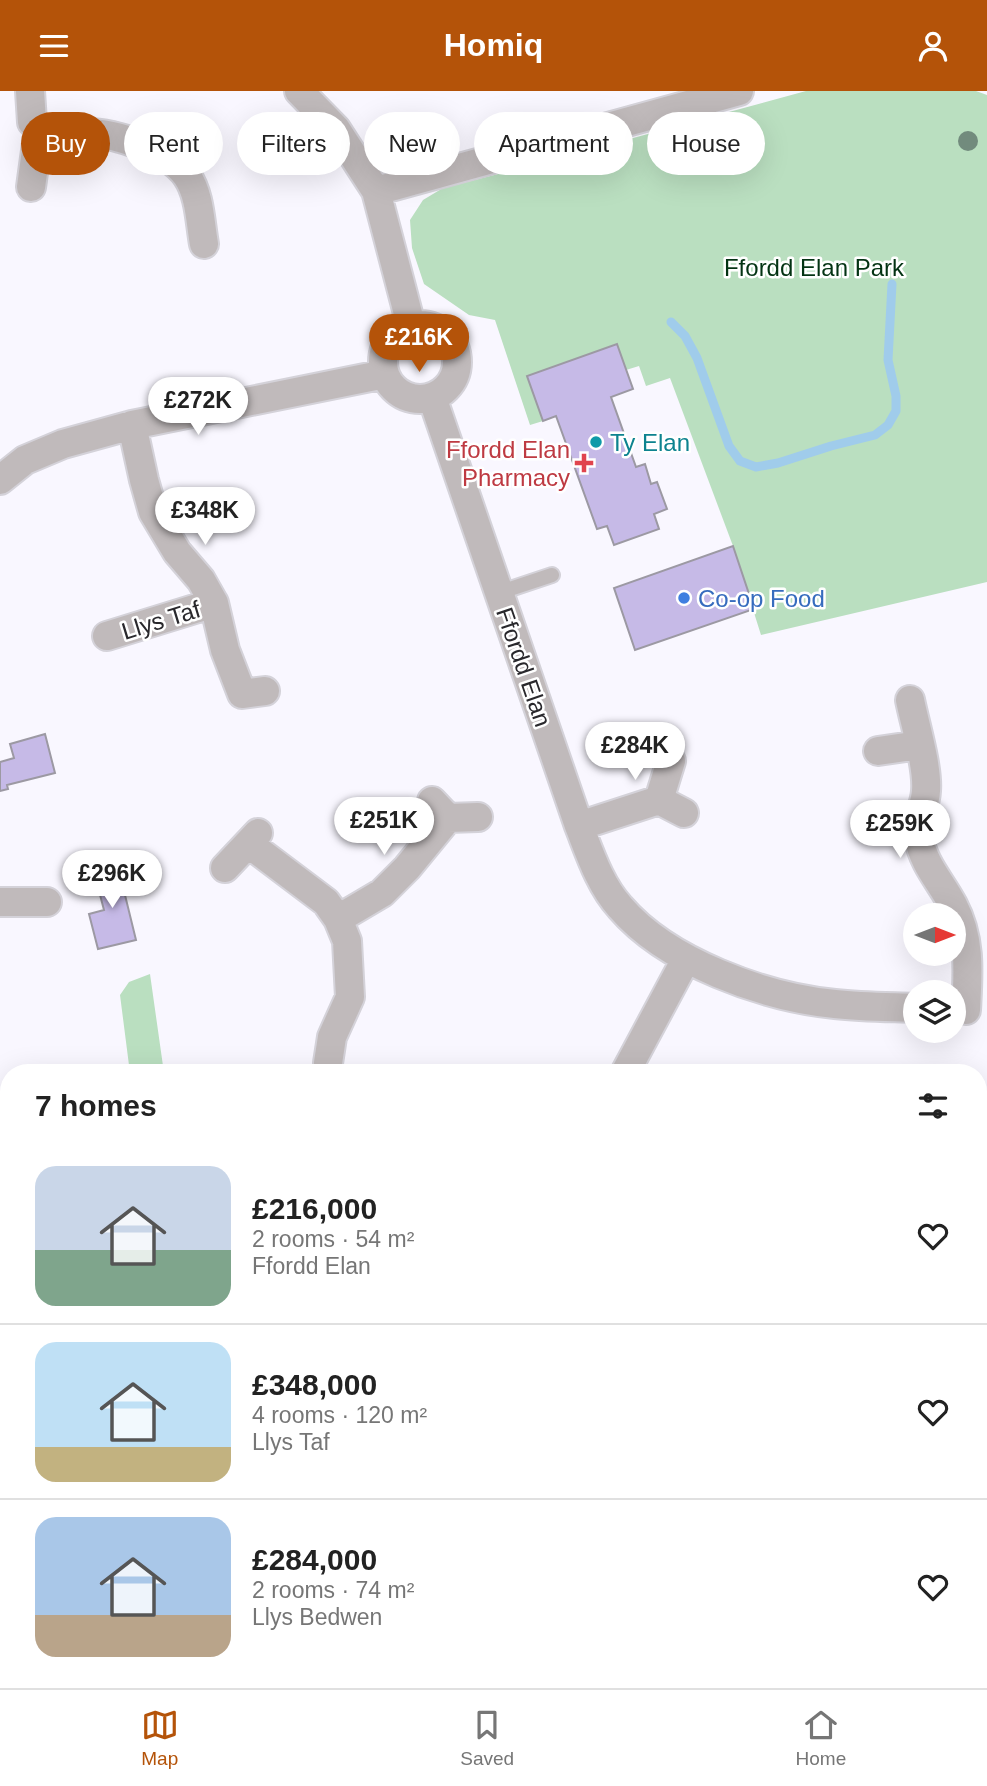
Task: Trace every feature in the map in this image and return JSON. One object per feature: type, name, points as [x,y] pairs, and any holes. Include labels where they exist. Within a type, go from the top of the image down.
[{"type":"street","points":[[30,91],[31,112]]},
{"type":"street","points":[[299,91],[336,129],[376,191],[411,325]]},
{"type":"street","points":[[376,191],[706,95],[739,91]]},
{"type":"street","points":[[110,134],[134,142],[174,162],[187,176],[195,193],[204,244]]},
{"type":"street","points":[[31,187],[33,175]]},
{"type":"street","points":[[411,325],[433,327],[451,341],[456,352],[455,374],[450,384],[432,397],[421,399],[399,393],[385,374],[384,350],[390,339],[411,325]]},
{"type":"street","points":[[0,480],[25,460],[63,444],[132,425],[385,374]]},
{"type":"street","name":"Ffordd Elan","points":[[432,397],[579,826],[595,866],[619,907],[652,937],[686,959],[758,988],[833,1004],[903,1007]]},
{"type":"street","name":"Llys Taf","points":[[132,425],[153,512],[177,552],[201,580],[215,603],[225,650],[242,694],[265,691]]},
{"type":"street","name":"Llys Taf","points":[[107,636],[215,603]]},
{"type":"street","points":[[910,700],[927,789],[916,824],[919,841],[933,875],[952,902],[961,922],[969,963],[969,1010]]},
{"type":"street","points":[[878,751],[919,745]]},
{"type":"street","points":[[659,800],[671,761]]},
{"type":"street","points":[[579,826],[659,800],[684,813]]},
{"type":"street","points":[[338,919],[383,893],[407,867],[440,809],[478,817]]},
{"type":"street","points":[[225,868],[254,839],[326,902],[338,919],[347,940],[350,997],[332,1037],[328,1064]]},
{"type":"street","points":[[0,902],[47,902]]},
{"type":"street","points":[[630,1064],[686,959]]},
{"type":"lane","points":[[499,593],[552,575]]},
{"type":"green space","name":"Ffordd Elan Park","points":[[806,91],[976,91],[987,95],[987,582],[761,635],[733,546],[670,378],[646,386],[639,366],[626,370],[616,344],[527,376],[543,421],[530,425],[495,320],[469,315],[424,284],[412,248],[410,220],[423,200],[443,188],[494,175],[633,175],[633,138],[647,134],[647,175],[765,175],[765,112],[729,112]]},
{"type":"green space","points":[[150,974],[163,1064],[129,1064],[120,995],[129,982]]},
{"type":"building","name":"Ty Elan","points":[[617,344],[633,389],[611,397],[636,467],[645,464],[651,484],[657,482],[667,509],[654,514],[659,529],[614,545],[607,526],[597,529],[556,416],[543,421],[527,376]]},
{"type":"building","name":"Co-op Food","points":[[733,546],[754,609],[635,650],[614,588]]},
{"type":"building","points":[[45,734],[55,773],[7,785],[8,789],[0,791],[0,762],[14,758],[10,744]]},
{"type":"building","points":[[122,866],[128,890],[124,891],[136,940],[98,949],[89,914],[104,910],[94,872]]},
{"type":"waterway","points":[[671,322],[685,336],[697,358],[729,446],[740,461],[756,467],[875,435],[888,425],[896,411],[896,396],[888,360],[892,284]]},
{"type":"place","name":"Ty Elan","points":[[596,442]]},
{"type":"place","name":"Ffordd Elan Pharmacy","points":[[584,463]]},
{"type":"place","name":"Co-op Food","points":[[684,598]]}]
